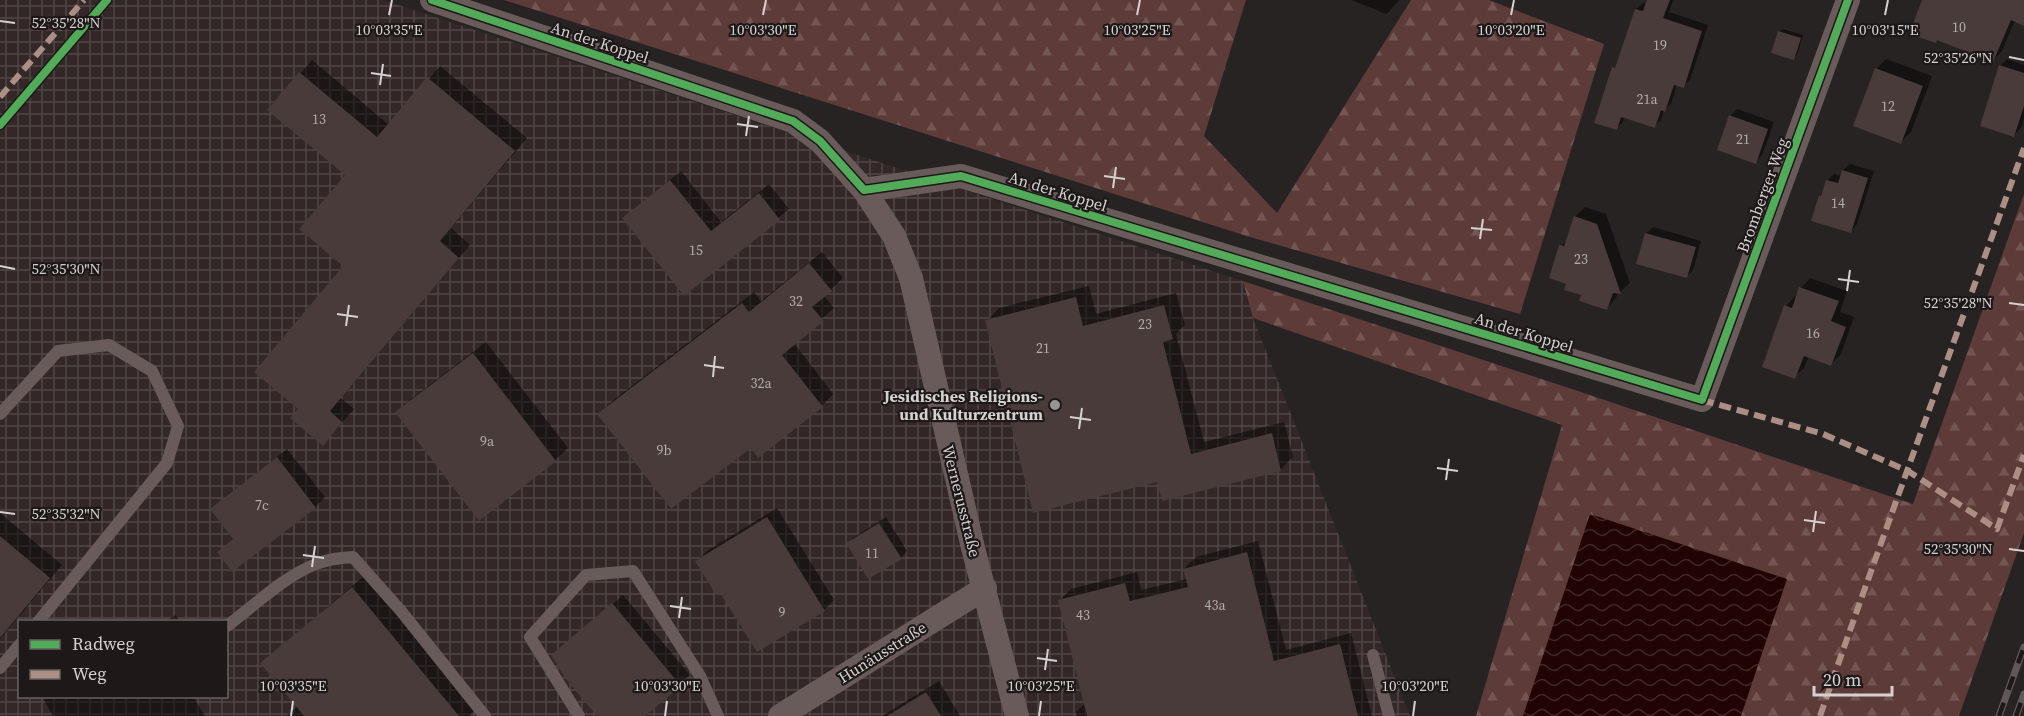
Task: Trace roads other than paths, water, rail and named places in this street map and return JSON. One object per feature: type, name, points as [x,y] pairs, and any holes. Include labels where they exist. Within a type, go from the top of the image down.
[{"type":"street","name":"An der Koppel","points":[[432,0],[793,121],[820,141],[864,190],[961,176],[1702,400]]},
{"type":"street","name":"Bromberger Weg","points":[[1702,400],[1848,0]]},
{"type":"street","name":"Wernerusstraße","points":[[864,190],[894,236],[911,278],[973,548],[1017,716]]},
{"type":"street","name":"Hunäusstraße","points":[[780,716],[985,588]]},
{"type":"lane","points":[[0,414],[58,351],[109,345],[152,371],[178,426],[167,463],[39,620]]},
{"type":"lane","points":[[228,625],[295,574],[316,563],[353,557],[401,611],[485,716]]},
{"type":"lane","points":[[579,716],[530,637],[586,575],[633,571],[700,676],[718,716]]},
{"type":"lane","points":[[0,668],[18,646]]},
{"type":"lane","points":[[1373,655],[1389,716]]},
{"type":"water","points":[[1590,514],[1787,579],[1741,716],[1523,716]]},
{"type":"railway","points":[[1999,716],[2024,647]]},
{"type":"railway","points":[[2016,716],[2024,694]]},
{"type":"place","name":"Jesidisches Religions- und Kulturzentrum","points":[[1055,405]]}]
